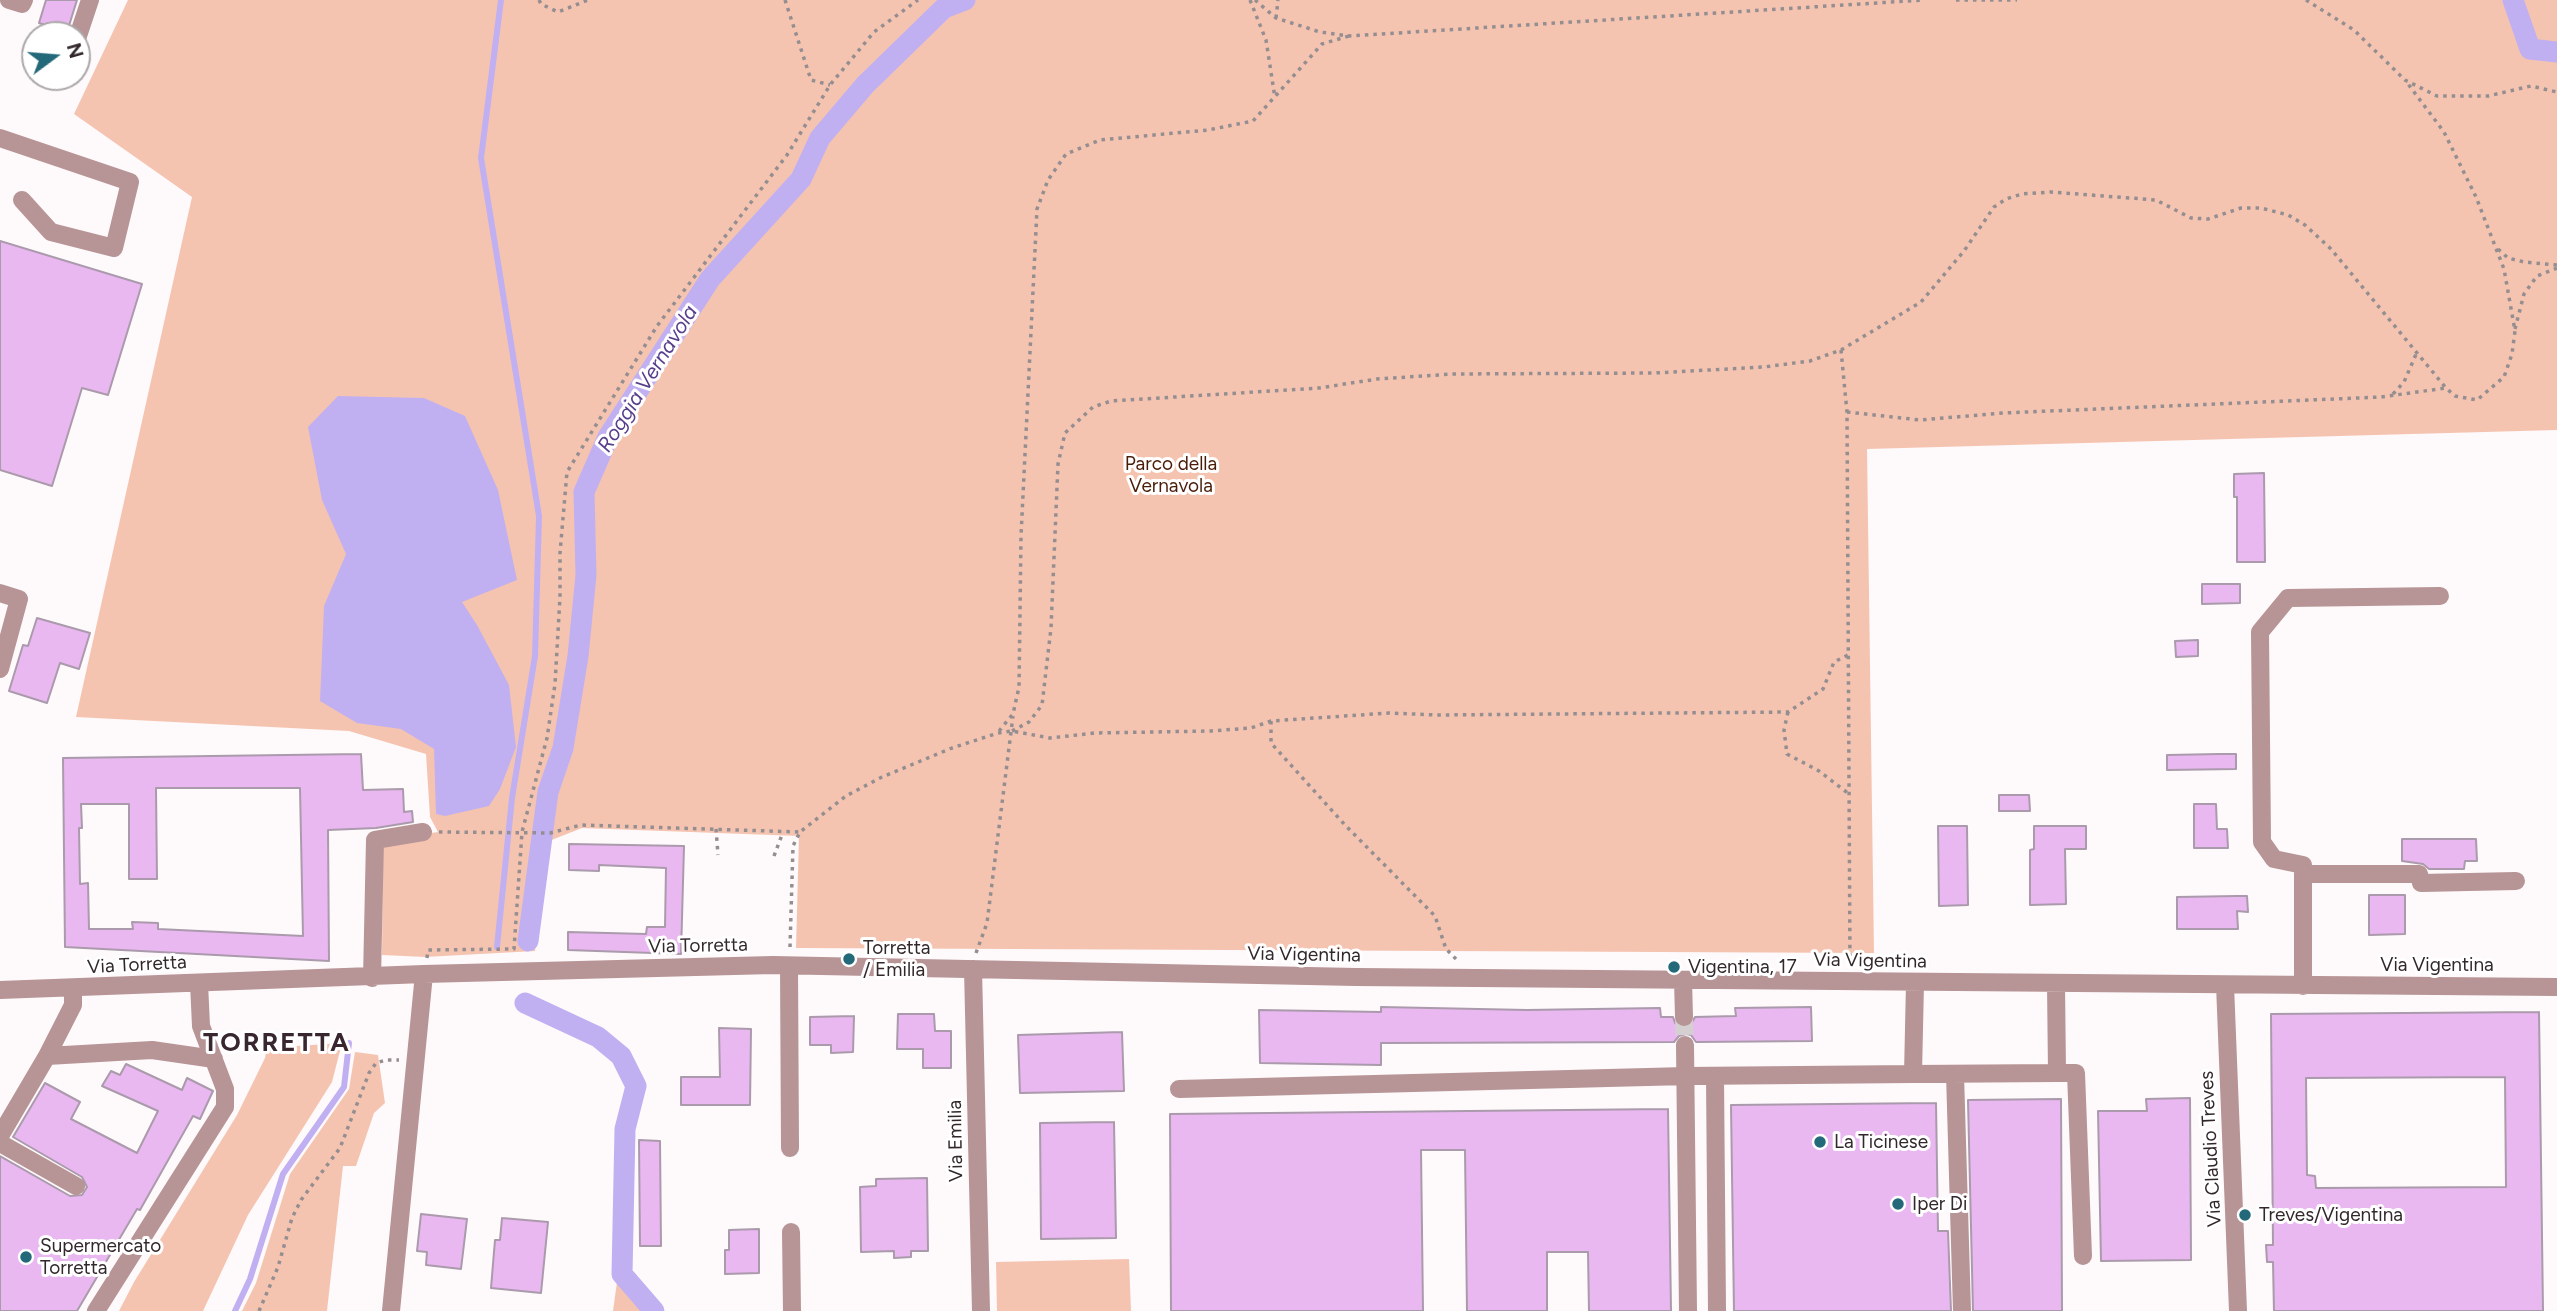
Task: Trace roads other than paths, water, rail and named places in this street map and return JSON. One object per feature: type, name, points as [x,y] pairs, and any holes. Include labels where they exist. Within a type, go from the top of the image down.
[{"type":"street","points":[[9,0],[22,4],[24,0]]},
{"type":"street","points":[[83,21],[90,0]]},
{"type":"street","points":[[0,138],[131,182],[114,248],[51,232],[22,200]]},
{"type":"street","points":[[0,593],[19,599],[0,669]]},
{"type":"street","points":[[2303,986],[2303,865],[2274,859],[2262,842],[2260,632],[2288,598],[2440,596]]},
{"type":"street","points":[[372,978],[375,840],[423,832]]},
{"type":"street","points":[[2303,874],[2419,874],[2421,883],[2516,881]]},
{"type":"street","points":[[790,961],[790,1148]]},
{"type":"street","name":"Via Torretta","points":[[0,990],[790,961],[973,969]]},
{"type":"street","name":"Via Vigentina","points":[[973,969],[1915,983],[2557,987]]},
{"type":"street","name":"Via Emilia","points":[[973,969],[981,1311]]},
{"type":"street","points":[[391,1311],[425,974]]},
{"type":"street","points":[[1683,980],[1684,1017]]},
{"type":"street","points":[[96,1311],[225,1107],[225,1089],[201,1026],[199,983]]},
{"type":"street","points":[[1913,1074],[1915,983]]},
{"type":"street","points":[[2056,984],[2057,1073]]},
{"type":"street","name":"Via Claudio Treves","points":[[2225,985],[2238,1311]]},
{"type":"street","points":[[0,1136],[47,1056],[73,1005],[73,989]]},
{"type":"street","points":[[1685,1045],[1688,1311]]},
{"type":"street","points":[[47,1056],[152,1050],[214,1059]]},
{"type":"street","points":[[1179,1089],[1686,1076],[2076,1073],[2083,1256]]},
{"type":"street","points":[[1955,1074],[1962,1311]]},
{"type":"street","points":[[1715,1076],[1717,1311]]},
{"type":"street","points":[[0,1143],[76,1186]]},
{"type":"street","points":[[790,1231],[792,1311]]},
{"type":"waterway","points":[[497,947],[512,798],[535,656],[539,516],[481,158],[501,0]]},
{"type":"waterway","name":"Roggia Vernavola","points":[[528,941],[548,792],[563,748],[578,656],[586,575],[584,492],[608,437],[710,279],[801,179],[820,138],[865,85],[944,8],[965,0]]},
{"type":"waterway","name":"Roggia Vernavola","points":[[2513,0],[2530,49],[2557,52]]},
{"type":"waterway","name":"Roggia Vernavola","points":[[525,1003],[598,1037],[621,1056],[636,1086],[625,1129],[622,1274],[654,1311]]},
{"type":"waterway","points":[[235,1311],[250,1279],[283,1174],[344,1087],[349,1043]]},
{"type":"tunnel","points":[[1684,1017],[1685,1045]]},
{"type":"place","name":"Torretta / Emilia","points":[[849,959]]},
{"type":"place","name":"Vigentina, 17","points":[[1674,967]]},
{"type":"place","name":"La Ticinese","points":[[1820,1142]]},
{"type":"place","name":"Iper Di","points":[[1898,1204]]},
{"type":"place","name":"Treves/Vigentina","points":[[2245,1215]]},
{"type":"place","name":"Supermercato Torretta","points":[[26,1257]]},
{"type":"district","name":"TORRETTA","points":[[277,1043]]},
{"type":"park label","name":"Parco della Vernavola","points":[[1171,475]]}]
